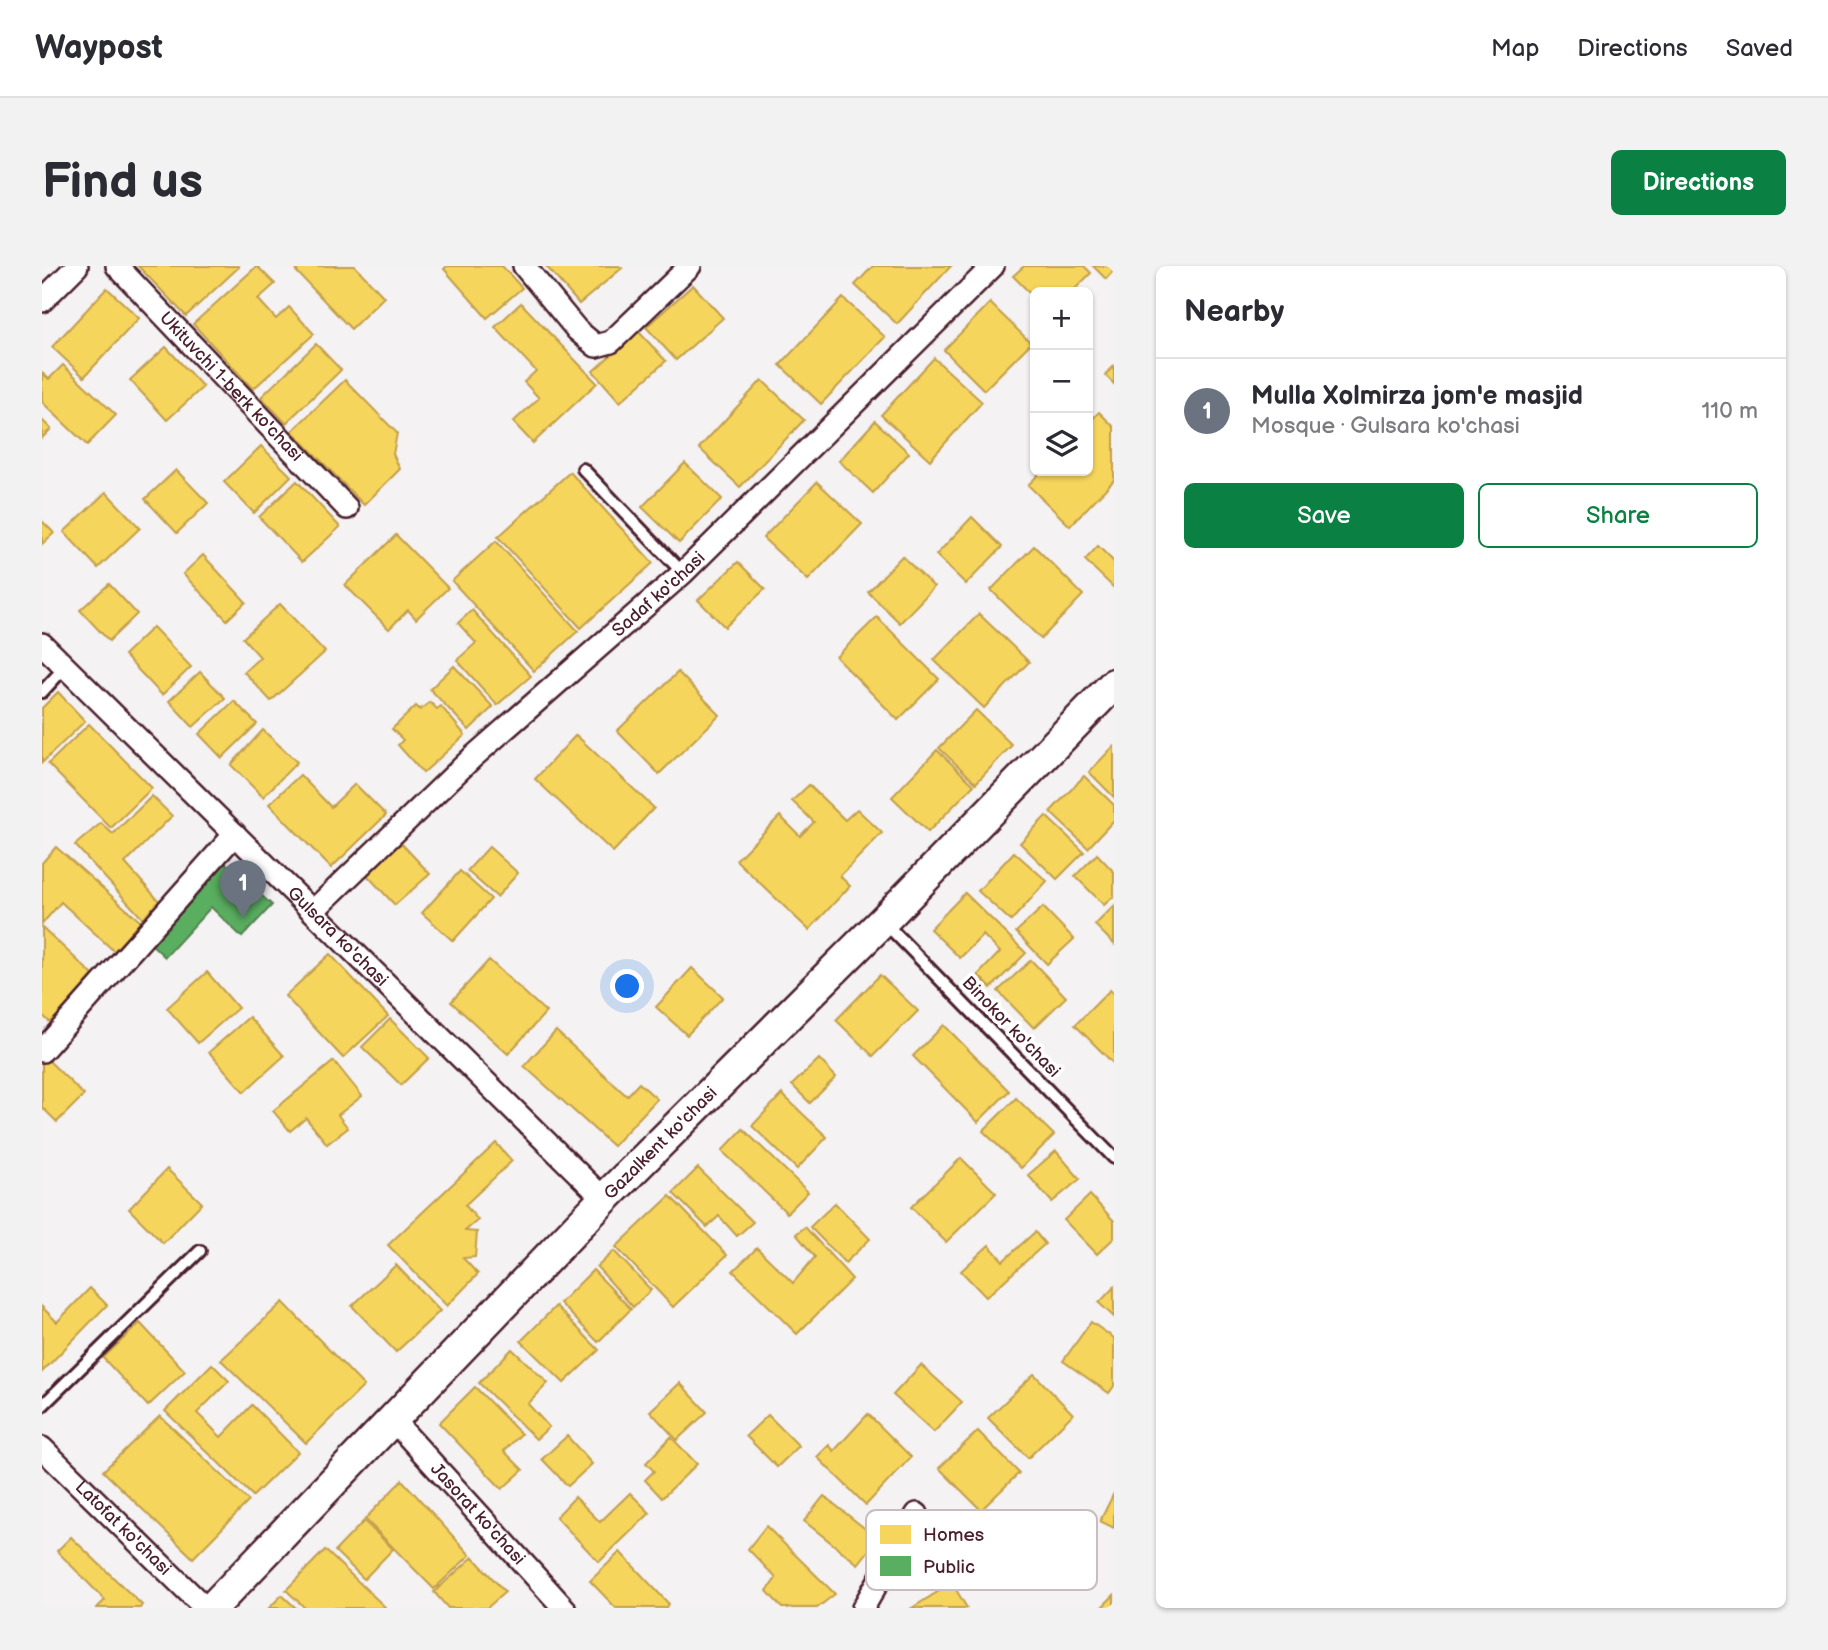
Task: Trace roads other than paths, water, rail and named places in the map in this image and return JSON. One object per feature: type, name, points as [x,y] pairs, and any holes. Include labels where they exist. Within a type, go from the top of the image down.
[{"type":"street","points":[[42,301],[77,266]]},
{"type":"street","name":"Ukituvchi 1-berk ko'chasi","points":[[117,266],[347,508]]},
{"type":"street","points":[[524,266],[577,330],[596,346],[611,342],[690,266]]},
{"type":"street","name":"Sadaf ko'chasi","points":[[313,911],[473,757],[683,573],[993,266]]},
{"type":"street","name":"Gulsara ko'chasi","points":[[42,644],[604,1199]]},
{"type":"street","name":"Gazalkent ko'chasi","points":[[212,1608],[604,1199],[883,922],[1114,684]]},
{"type":"street","points":[[42,1051],[234,834]]},
{"type":"street","name":"Jasorat ko'chasi","points":[[392,1419],[564,1608]]},
{"type":"street","name":"Latofat ko'chasi","points":[[42,1448],[205,1608]]},
{"type":"street","points":[[863,1608],[873,1590]]},
{"type":"lane","points":[[583,470],[683,573]]},
{"type":"lane","points":[[42,692],[65,667]]},
{"type":"lane","name":"Binokor ko'chasi","points":[[883,922],[1114,1158]]},
{"type":"lane","points":[[42,1406],[200,1251]]},
{"type":"place","name":"Mulla Xolmirza jom'e masjid","points":[[243,918]]}]
